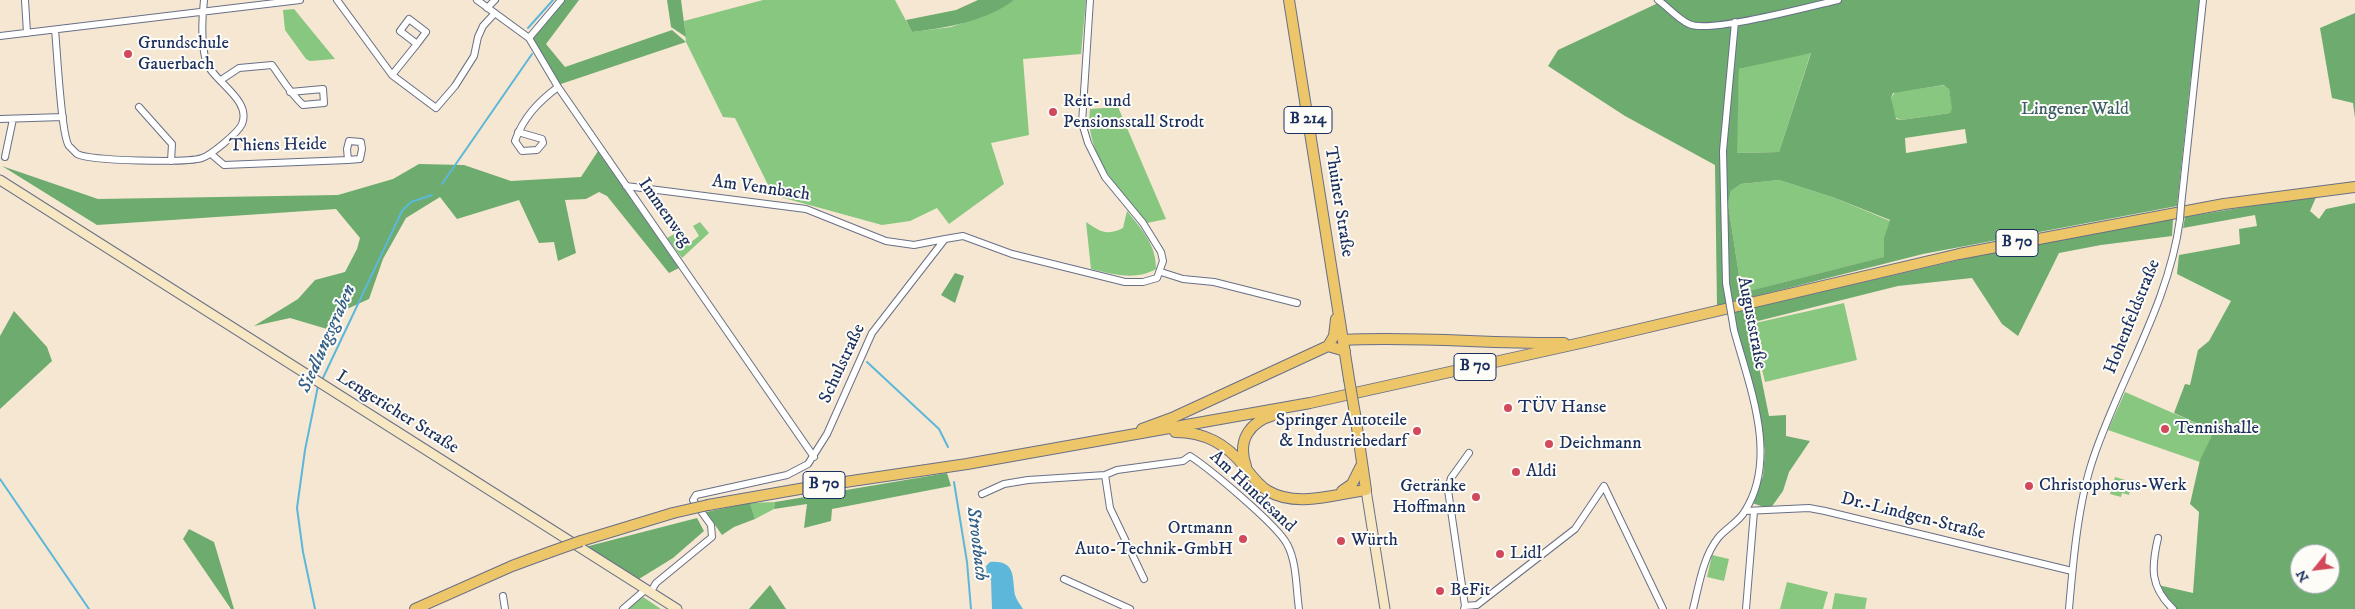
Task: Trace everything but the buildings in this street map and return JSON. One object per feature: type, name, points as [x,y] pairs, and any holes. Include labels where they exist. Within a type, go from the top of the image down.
[{"type":"main road","name":"Thuiner Straße","points":[[1290,0],[1362,463]]},
{"type":"main road","name":"Lengericher Straße","points":[[0,180],[676,609]]},
{"type":"main road","name":"B 70","points":[[415,609],[496,573],[550,552],[673,513],[708,505],[1150,433],[1310,403],[1585,342],[1959,254],[2224,204],[2355,187]]},
{"type":"main road","name":"B 214","points":[[1328,346],[1334,336],[1338,309]]},
{"type":"main road","points":[[1343,340],[1390,338],[1515,344],[1585,342]]},
{"type":"main road","points":[[1114,439],[1172,418],[1328,346],[1345,351]]},
{"type":"main road","points":[[1249,472],[1242,448],[1247,433],[1253,425],[1265,418],[1310,403]]},
{"type":"main road","points":[[1150,433],[1181,432],[1206,436],[1229,449],[1268,491],[1282,495],[1311,499],[1366,490],[1385,609]]},
{"type":"main road","name":"B 214","points":[[1362,463],[1366,490]]},
{"type":"main road","points":[[1336,494],[1352,484],[1362,463]]},
{"type":"street","points":[[25,0],[27,33]]},
{"type":"street","name":"Thiens Heide","points":[[55,30],[63,117],[68,145],[78,155],[186,162],[211,154],[238,130],[244,118],[240,104],[207,63],[202,13],[204,0]]},
{"type":"street","points":[[0,36],[300,0]]},
{"type":"street","points":[[337,0],[392,75],[436,108],[455,86],[474,56],[480,31],[495,13]]},
{"type":"street","name":"Immenweg","points":[[477,0],[529,38],[532,47],[558,87],[814,457]]},
{"type":"street","points":[[487,8],[495,0]]},
{"type":"street","points":[[529,38],[561,0]]},
{"type":"street","points":[[945,239],[963,236],[1012,254],[1125,282],[1151,281],[1157,278],[1163,261],[1155,240],[1104,177],[1088,143],[1082,123],[1090,0]]},
{"type":"street","points":[[1658,0],[1690,25],[1707,26],[1735,22],[1838,0]]},
{"type":"street","name":"Hohenfeldstraße","points":[[2069,609],[2072,571],[2090,468],[2132,361],[2168,279],[2180,219],[2203,0]]},
{"type":"street","name":"Auguststraße","points":[[1693,609],[1708,552],[1719,536],[1745,511],[1760,474],[1762,450],[1751,392],[1734,330],[1726,283],[1723,152],[1735,22]]},
{"type":"street","points":[[392,75],[417,44]]},
{"type":"street","points":[[221,80],[239,68],[272,65],[290,92],[303,105],[324,103],[323,89],[290,92]]},
{"type":"street","points":[[518,132],[539,101],[558,87]]},
{"type":"street","points":[[139,107],[172,144],[171,161]]},
{"type":"street","points":[[0,119],[63,117]]},
{"type":"street","points":[[4,157],[13,119]]},
{"type":"street","name":"Thiens Heide","points":[[211,154],[224,165],[348,160]]},
{"type":"street","name":"Am Vennbach","points":[[626,186],[806,209],[886,241],[914,245],[945,239]]},
{"type":"street","name":"Schulstraße","points":[[623,609],[712,537],[711,525],[694,500],[696,495],[787,475],[802,468],[814,457],[850,387],[872,333],[945,239]]},
{"type":"street","points":[[1160,272],[1183,279],[1214,282],[1297,302]]},
{"type":"street","points":[[1469,453],[1451,478],[1448,490],[1464,608],[1477,605],[1574,529],[1604,486],[1662,609]]},
{"type":"street","name":"Am Hundesand","points":[[982,494],[1004,484],[1028,480],[1105,475],[1117,470],[1183,461],[1190,456],[1278,532],[1287,544],[1300,609]]},
{"type":"street","points":[[1105,475],[1110,508],[1144,579]]},
{"type":"street","name":"Dr.-Lindgen-Straße","points":[[1745,511],[1809,508],[2072,571]]},
{"type":"street","points":[[1746,609],[1754,511]]},
{"type":"street","points":[[2158,538],[2154,556],[2154,581],[2159,593],[2170,608]]},
{"type":"street","points":[[1064,579],[1130,609]]},
{"type":"street","points":[[503,596],[505,609]]},
{"type":"green space","points":[[565,0],[579,0],[546,44],[565,67],[672,30],[686,42],[558,85],[533,38]]},
{"type":"green space","points":[[667,0],[681,0],[686,37],[671,27]]},
{"type":"green space","points":[[763,0],[895,0],[912,32],[951,27],[988,14],[1014,0],[1086,0],[1081,54],[1023,59],[1029,135],[991,143],[1004,184],[949,224],[937,208],[910,221],[882,225],[773,195],[735,118],[723,117],[686,42],[684,21]]},
{"type":"green space","points":[[978,0],[1014,0],[979,18],[939,28],[912,32],[906,20],[956,10]]},
{"type":"green space","name":"Lingener Wald","points":[[1657,0],[2205,0],[2196,72],[2191,75],[2177,206],[1923,254],[1717,306],[1715,165],[1625,116],[1548,66],[1558,50],[1656,4]],"holes":[[[1811,53],[1779,152],[1737,153],[1739,69]],[[1944,85],[1949,89],[1952,109],[1950,113],[1901,120],[1896,119],[1891,98],[1893,93]],[[1965,129],[1967,143],[1906,153],[1905,138]],[[1779,180],[1835,198],[1890,220],[1884,237],[1884,257],[1744,292],[1741,288],[1728,204],[1731,191],[1741,184]]]},
{"type":"green space","points":[[294,9],[335,59],[310,61],[306,59],[285,30],[283,10]]},
{"type":"green space","points":[[2355,13],[2355,118],[2353,103],[2332,98],[2320,28]]},
{"type":"green space","points":[[1811,52],[1779,152],[1736,153],[1739,69]]},
{"type":"green space","points":[[1946,85],[1949,89],[1953,110],[1950,113],[1901,120],[1894,117],[1891,98],[1895,92]]},
{"type":"green space","points":[[1118,107],[1166,219],[1147,223],[1116,185],[1098,156],[1090,126],[1090,109]]},
{"type":"green space","points":[[598,151],[679,268],[669,273],[607,196],[599,192],[586,199],[565,200],[576,253],[558,261],[554,242],[539,243],[519,200],[457,219],[440,197],[406,218],[383,259],[369,299],[336,314],[327,329],[290,318],[254,326],[298,299],[315,280],[345,272],[357,249],[360,238],[336,209],[97,225],[2,166],[98,199],[338,195],[393,179],[419,164],[464,165],[511,181],[581,177]]},
{"type":"green space","points":[[1779,180],[1835,198],[1890,221],[1884,237],[1885,257],[1744,292],[1741,288],[1728,204],[1731,191],[1741,184]]},
{"type":"green space","points":[[2317,195],[2310,211],[2319,219],[2326,209],[2355,203],[2355,609],[2175,609],[2158,585],[2193,593],[2199,512],[2190,504],[2200,460],[2214,431],[2174,413],[2185,384],[2190,385],[2198,350],[2209,341],[2231,301],[2177,274],[2179,255],[2240,244],[2239,229],[2257,226],[2255,215],[2183,228],[2185,217]]},
{"type":"green space","points":[[1127,211],[1143,231],[1151,245],[1154,252],[1156,269],[1148,273],[1132,276],[1091,269],[1086,222],[1104,232],[1112,232],[1123,228]]},
{"type":"green space","points":[[2173,219],[2172,236],[2101,245],[2059,253],[2018,336],[2002,324],[1972,278],[1898,286],[1750,323],[1769,416],[1786,415],[1786,436],[1810,441],[1789,472],[1783,491],[1770,509],[1752,503],[1763,476],[1765,450],[1737,330],[1735,312],[1972,257]]},
{"type":"green space","points":[[700,222],[709,233],[682,258],[667,238],[678,232],[687,245],[699,236],[693,226]]},
{"type":"green space","points":[[955,273],[964,276],[955,303],[941,295]]},
{"type":"green space","points":[[1844,303],[1857,360],[1765,382],[1751,324]]},
{"type":"green space","points":[[14,311],[47,347],[52,361],[0,409],[0,336]]},
{"type":"green space","points":[[2125,392],[2214,431],[2200,462],[2108,430]]},
{"type":"green space","points":[[947,473],[951,486],[832,509],[831,521],[804,528],[807,504],[774,509],[775,502]]},
{"type":"green space","points":[[2115,477],[2132,482],[2129,495],[2122,493],[2121,497],[2110,494]]},
{"type":"green space","points":[[775,502],[774,509],[755,519],[750,503]]},
{"type":"green space","points":[[750,503],[755,519],[734,527],[722,535],[706,512]]},
{"type":"green space","points":[[697,518],[704,531],[673,558],[639,579],[585,547]]},
{"type":"green space","points":[[189,529],[214,542],[234,609],[231,609],[183,539]]},
{"type":"green space","points":[[1712,555],[1729,559],[1724,581],[1707,577]]},
{"type":"green space","points":[[1787,582],[1828,592],[1823,609],[1780,609]]},
{"type":"green space","points":[[770,585],[786,609],[749,609]]},
{"type":"green space","points":[[1835,593],[1867,598],[1865,609],[1832,609]]},
{"type":"green space","points":[[643,597],[661,609],[627,609]]},
{"type":"water","points":[[990,562],[999,562],[1009,567],[1012,572],[1015,595],[1023,609],[992,609],[991,580],[987,576],[986,566]]},
{"type":"waterway","points":[[528,28],[553,0]]},
{"type":"waterway","points":[[442,184],[532,54]]},
{"type":"waterway","name":"Siedlungsgraben","points":[[322,380],[402,211],[411,202],[432,195]]},
{"type":"waterway","name":"Strootbach","points":[[867,362],[939,429],[948,447]]},
{"type":"waterway","name":"Siedlungsgraben","points":[[315,609],[303,552],[297,508],[305,450],[318,386]]},
{"type":"waterway","points":[[0,479],[89,609]]},
{"type":"waterway","name":"Strootbach","points":[[954,482],[967,562],[971,609]]},
{"type":"place","name":"Grundschule Gauerbach","points":[[128,54]]},
{"type":"place","name":"Reit- und Pensionsstall Strodt","points":[[1053,112]]},
{"type":"place","name":"TÜV Hanse","points":[[1508,408]]},
{"type":"place","name":"Tennishalle","points":[[2165,429]]},
{"type":"place","name":"Springer Autoteile & Industriebedarf","points":[[1417,431]]},
{"type":"place","name":"Deichmann","points":[[1549,444]]},
{"type":"place","name":"Aldi","points":[[1516,472]]},
{"type":"place","name":"Christophorus-Werk","points":[[2029,486]]},
{"type":"place","name":"Getränke Hoffmann","points":[[1476,497]]},
{"type":"place","name":"Ortmann Auto-Technik-GmbH","points":[[1243,539]]},
{"type":"place","name":"Würth","points":[[1341,541]]},
{"type":"place","name":"Lidl","points":[[1500,554]]},
{"type":"place","name":"BeFit","points":[[1440,591]]}]
